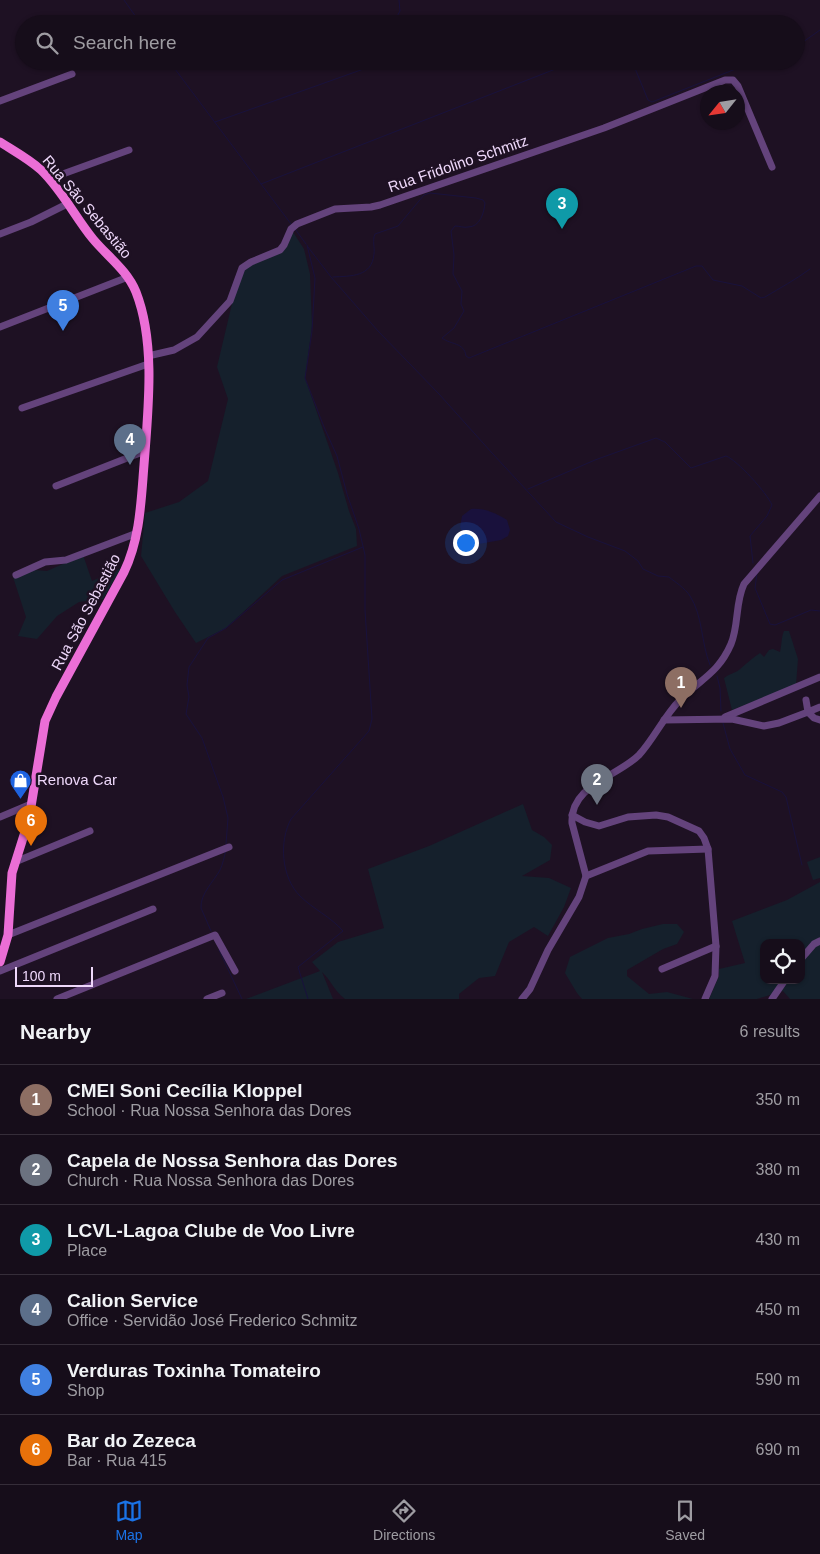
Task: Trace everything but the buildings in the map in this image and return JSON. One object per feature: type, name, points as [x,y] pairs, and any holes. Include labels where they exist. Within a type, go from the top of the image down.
[{"type":"main road","name":"Rua São Sebastião","points":[[0,142],[34,164],[50,180],[94,240],[128,277],[140,307],[148,360],[145,449],[137,533],[131,557],[124,572],[48,714],[41,737],[31,804],[10,886],[8,936],[0,962]]},
{"type":"street","points":[[0,101],[72,74]]},
{"type":"street","name":"Rua Fridolino Schmitz","points":[[22,408],[174,350],[197,337],[232,299],[242,268],[248,263],[280,250],[294,225],[335,209],[368,208],[380,205],[604,128],[728,79],[733,80],[739,88],[772,166]]},
{"type":"street","points":[[50,180],[128,150]]},
{"type":"street","points":[[0,234],[31,222],[67,204]]},
{"type":"street","points":[[0,327],[128,277]]},
{"type":"street","points":[[92,468],[145,449]]},
{"type":"street","points":[[56,486],[145,449]]},
{"type":"street","points":[[522,999],[530,989],[548,950],[581,892],[586,876],[572,823],[572,815],[576,805],[586,791],[636,758],[681,699],[706,679],[719,664],[730,645],[739,598],[744,584],[820,496]]},
{"type":"street","points":[[16,575],[45,562],[66,560],[137,533]]},
{"type":"street","points":[[720,719],[820,677]]},
{"type":"street","points":[[806,700],[808,712],[814,718],[820,720]]},
{"type":"street","points":[[664,720],[732,719],[764,726],[779,723],[820,707]]},
{"type":"street","points":[[0,816],[31,804]]},
{"type":"street","points":[[572,815],[585,822],[599,826],[628,818],[656,815],[668,817],[699,831],[704,837],[708,849],[716,946],[716,976],[705,999]]},
{"type":"street","points":[[15,862],[90,831]]},
{"type":"street","points":[[8,936],[229,847]]},
{"type":"street","points":[[586,876],[648,851],[708,849]]},
{"type":"street","points":[[0,972],[153,908]]},
{"type":"street","points":[[57,999],[215,935],[235,971]]},
{"type":"street","points":[[805,954],[814,944],[820,941]]},
{"type":"street","points":[[662,969],[716,946]]},
{"type":"street","points":[[772,999],[782,984]]},
{"type":"street","points":[[207,999],[222,993]]},
{"type":"shaded area","points":[[293,232],[304,249],[310,274],[312,326],[305,378],[356,529],[357,546],[282,576],[226,628],[196,643],[141,556],[145,513],[179,502],[208,481],[228,399],[217,367],[239,274],[242,268],[274,253]]},
{"type":"shaded area","points":[[471,509],[490,511],[507,520],[510,530],[508,536],[501,540],[479,544],[464,536],[460,527],[462,516]]},
{"type":"shaded area","points":[[83,555],[92,581],[121,568],[103,599],[79,602],[57,616],[37,639],[18,636],[26,617],[13,577],[34,570],[47,571]]},
{"type":"shaded area","points":[[784,631],[789,631],[798,659],[796,685],[732,710],[724,678],[739,670],[760,653],[764,657],[769,650],[773,649],[780,652]]},
{"type":"shaded area","points":[[523,804],[532,830],[544,837],[552,845],[550,860],[522,876],[549,878],[571,888],[564,907],[548,936],[534,927],[509,942],[495,976],[479,978],[459,994],[459,999],[345,999],[322,972],[333,999],[246,999],[320,971],[312,962],[338,942],[384,928],[368,869],[429,846]]},
{"type":"shaded area","points":[[820,857],[820,878],[813,880],[807,862]]},
{"type":"shaded area","points":[[820,882],[820,999],[790,999],[783,991],[757,999],[709,999],[719,976],[719,969],[745,963],[732,921],[787,900]]},
{"type":"shaded area","points":[[663,924],[677,924],[684,932],[677,944],[663,949],[627,970],[627,976],[649,994],[667,992],[693,999],[582,999],[565,973],[570,957],[608,938]]},
{"type":"waterway","points":[[124,0],[135,15]]},
{"type":"waterway","points":[[398,15],[400,11],[399,0]]},
{"type":"waterway","points":[[805,41],[820,30]]},
{"type":"waterway","points":[[176,70],[291,224]]},
{"type":"waterway","points":[[215,122],[361,70]]},
{"type":"waterway","points":[[261,184],[553,70]]},
{"type":"waterway","points":[[636,70],[648,100],[652,102],[733,70]]},
{"type":"waterway","points":[[333,277],[360,274],[365,271],[372,262],[375,234],[398,226],[424,195],[430,193],[483,200],[485,203],[482,215],[476,225],[455,226],[451,231],[454,255],[453,274],[462,291],[461,304],[464,311],[454,328],[442,338],[463,348],[466,356],[469,358],[696,266],[702,266],[713,280],[742,286],[761,298],[810,269]]},
{"type":"waterway","points":[[295,229],[306,244]]},
{"type":"waterway","points":[[307,245],[315,278],[312,331],[305,378],[337,456],[365,555],[365,610],[372,719],[369,731],[291,819],[287,828],[284,859],[289,879],[305,901],[333,921],[343,931],[298,967],[308,999]]},
{"type":"waterway","points":[[308,247],[331,277],[378,331],[439,394],[556,522],[625,551],[638,561],[643,569],[658,576],[669,577],[685,590],[690,596],[697,612],[710,665]]},
{"type":"waterway","points":[[528,489],[595,460],[656,438],[665,442],[691,468],[726,456],[751,478],[772,505],[767,516],[750,536],[753,563]]},
{"type":"waterway","points":[[226,844],[228,818],[223,797],[202,738],[186,714],[189,697],[187,685],[189,667],[208,638],[226,628],[282,580],[363,547]]},
{"type":"waterway","points":[[757,573],[755,588],[770,624],[775,625],[811,610],[820,611]]},
{"type":"waterway","points":[[717,676],[720,688],[721,711]]},
{"type":"waterway","points":[[723,723],[730,749],[745,775],[782,792],[786,797],[802,865]]},
{"type":"waterway","points":[[211,931],[201,908],[201,903],[205,893],[220,870],[226,850]]},
{"type":"waterway","points":[[219,950],[242,999]]},
{"type":"place","name":"LCVL-Lagoa Clube de Voo Livre","points":[[562,229]]},
{"type":"place","name":"Verduras Toxinha Tomateiro","points":[[63,331]]},
{"type":"place","name":"Calion Service","points":[[130,465]]},
{"type":"place","name":"CMEI Soni Cecília Kloppel","points":[[681,708]]},
{"type":"place","name":"Renova Car","points":[[21,799]]},
{"type":"place","name":"Capela de Nossa Senhora das Dores","points":[[597,805]]},
{"type":"place","name":"Bar do Zezeca","points":[[31,846]]}]
